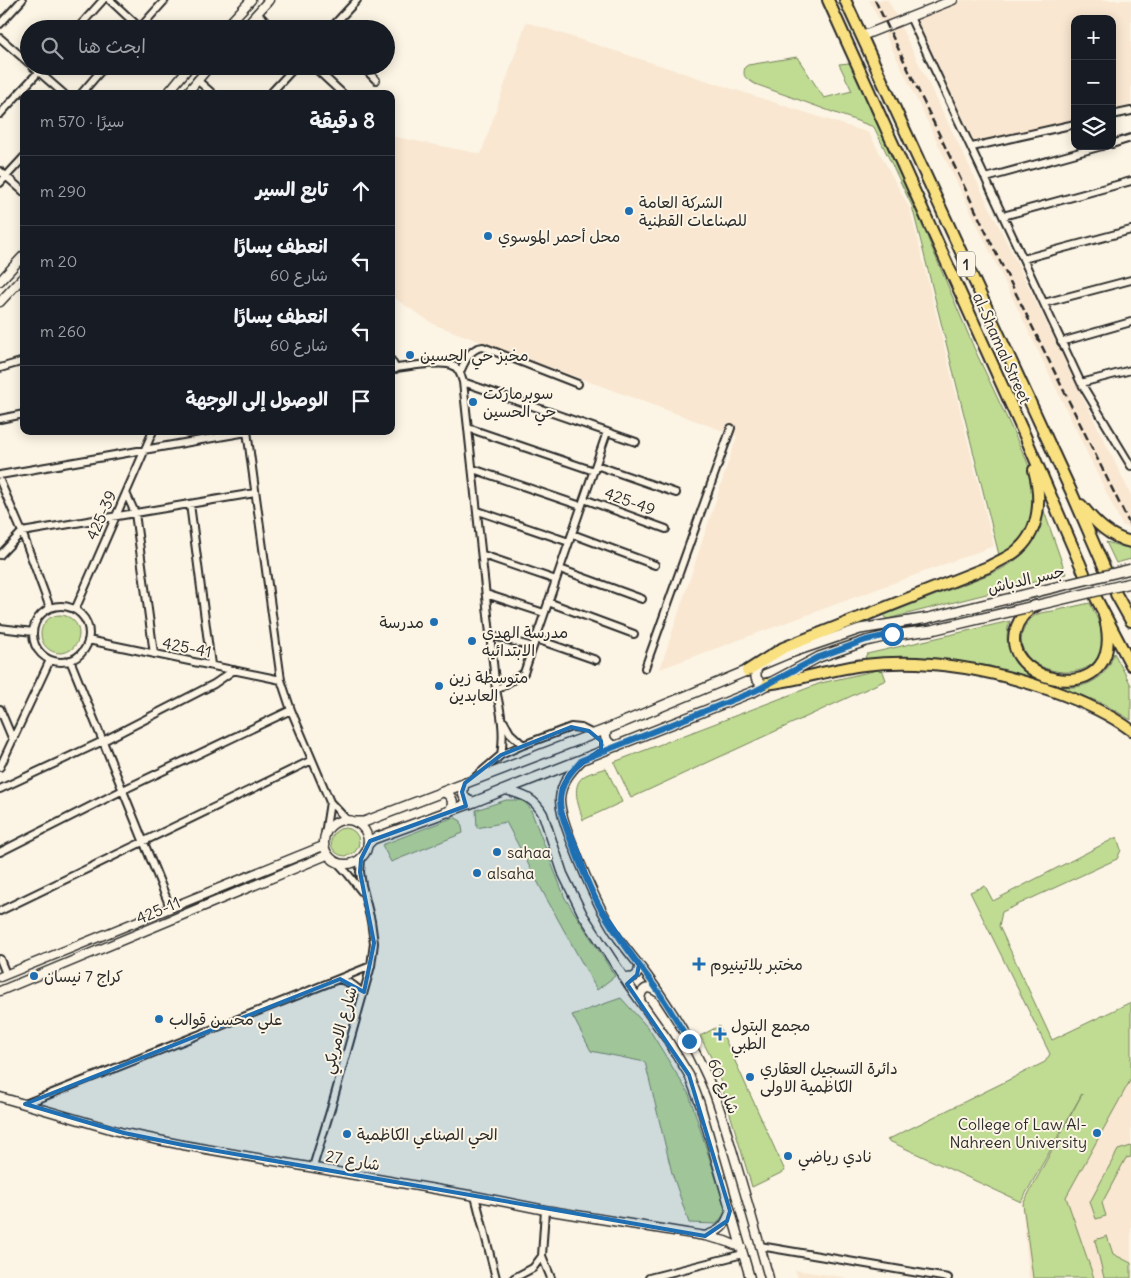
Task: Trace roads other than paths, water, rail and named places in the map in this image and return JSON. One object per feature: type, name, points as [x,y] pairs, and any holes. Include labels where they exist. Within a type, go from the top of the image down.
[{"type":"highway","name":"al-Shamal Street","points":[[828,0],[1025,436],[1084,574]]},
{"type":"highway","name":"al-Shamal Street","points":[[845,0],[1105,568]]},
{"type":"highway","points":[[747,671],[783,648],[988,567],[1020,548],[1033,527],[1039,502],[1038,485],[1025,436]]},
{"type":"highway","points":[[1071,491],[1099,526],[1116,537],[1131,542]]},
{"type":"highway","points":[[1116,594],[1131,621]]},
{"type":"highway","points":[[1096,598],[1131,665]]},
{"type":"highway","points":[[1037,605],[1023,615],[1016,627],[1014,642],[1020,660],[1038,672],[1065,680],[1079,679],[1093,673],[1103,662],[1108,649],[1108,633],[1104,615]]},
{"type":"highway","points":[[766,685],[881,663],[934,664],[961,667],[1013,678],[1062,695],[1116,718],[1131,730]]},
{"type":"main road","name":"جسر الدباش","points":[[351,821],[364,822],[593,734],[787,654],[860,629],[928,618],[1131,569]]},
{"type":"main road","name":"جسر الدباش","points":[[368,844],[373,839],[506,790],[755,691],[819,657],[866,640],[892,634],[932,630],[1131,583]]},
{"type":"main road","points":[[758,667],[755,674],[756,678],[758,682],[766,685]]},
{"type":"main road","points":[[607,728],[606,740],[609,744],[616,746]]},
{"type":"main road","points":[[593,734],[601,741],[600,753]]},
{"type":"main road","points":[[468,782],[462,792],[463,796],[470,802],[474,802]]},
{"type":"main road","points":[[443,792],[447,793],[453,800],[452,809],[449,812]]},
{"type":"street","points":[[0,24],[22,0]]},
{"type":"street","points":[[85,20],[103,0]]},
{"type":"street","points":[[110,0],[131,20]]},
{"type":"street","points":[[148,20],[165,0]]},
{"type":"street","points":[[251,20],[269,0]]},
{"type":"street","points":[[338,20],[356,0]]},
{"type":"street","points":[[862,36],[953,0]]},
{"type":"street","points":[[231,20],[247,1]]},
{"type":"street","points":[[257,13],[264,20]]},
{"type":"street","points":[[910,17],[1081,383],[1130,464]]},
{"type":"street","points":[[0,38],[20,55]]},
{"type":"street","points":[[22,90],[36,75]]},
{"type":"street","points":[[42,75],[59,90]]},
{"type":"street","points":[[85,90],[98,75]]},
{"type":"street","points":[[170,90],[181,75]]},
{"type":"street","points":[[189,90],[202,75]]},
{"type":"street","points":[[274,90],[288,75]]},
{"type":"street","points":[[322,75],[339,90]]},
{"type":"street","points":[[371,75],[376,80]]},
{"type":"street","points":[[197,80],[208,90]]},
{"type":"street","points":[[0,114],[20,92]]},
{"type":"street","points":[[1116,114],[1131,111]]},
{"type":"street","points":[[972,148],[1071,125]]},
{"type":"street","points":[[1116,143],[1131,138]]},
{"type":"street","points":[[986,178],[1088,150]]},
{"type":"street","points":[[0,183],[20,161]]},
{"type":"street","points":[[0,171],[20,188]]},
{"type":"street","points":[[1003,216],[1131,181]]},
{"type":"street","points":[[1023,259],[1131,230]]},
{"type":"street","points":[[0,279],[20,259]]},
{"type":"street","points":[[0,302],[20,280]]},
{"type":"street","points":[[1044,303],[1131,280]]},
{"type":"street","points":[[1062,342],[1131,322]]},
{"type":"street","points":[[460,372],[472,351],[478,347],[483,347],[578,384]]},
{"type":"street","points":[[0,368],[20,361]]},
{"type":"street","points":[[395,369],[443,363],[453,365],[460,372],[464,382],[496,690],[502,718],[502,755]]},
{"type":"street","points":[[1081,383],[1131,370]]},
{"type":"street","points":[[464,382],[636,442]]},
{"type":"street","points":[[0,419],[20,415]]},
{"type":"street","points":[[468,428],[676,493]]},
{"type":"street","points":[[645,668],[730,428]]},
{"type":"street","points":[[496,690],[524,673],[607,432]]},
{"type":"street","name":"425-39","points":[[74,610],[152,435]]},
{"type":"street","points":[[0,475],[230,435]]},
{"type":"street","points":[[247,435],[282,680],[291,710],[330,802],[365,831],[368,837],[367,850],[361,859],[354,863],[339,864],[327,855],[323,846],[330,802]]},
{"type":"street","name":"425-49","points":[[473,468],[666,529]]},
{"type":"street","points":[[0,481],[22,532],[50,608]]},
{"type":"street","points":[[126,493],[135,513],[154,654]]},
{"type":"street","points":[[0,555],[22,532],[255,493]]},
{"type":"street","points":[[190,504],[211,665]]},
{"type":"street","points":[[478,511],[569,542]]},
{"type":"street","points":[[572,534],[655,565]]},
{"type":"street","points":[[483,555],[556,580]]},
{"type":"street","points":[[560,569],[642,599]]},
{"type":"street","points":[[486,594],[544,613]]},
{"type":"street","points":[[548,602],[634,634]]},
{"type":"street","points":[[58,606],[74,610],[82,615],[89,631],[84,649],[78,656],[70,660],[60,662],[50,660],[37,648],[34,641],[35,622],[41,614],[50,608],[58,606]]},
{"type":"street","points":[[0,628],[33,632]]},
{"type":"street","points":[[490,635],[533,647]]},
{"type":"street","points":[[536,639],[596,660]]},
{"type":"street","name":"425-41","points":[[88,640],[282,680]]},
{"type":"street","points":[[0,767],[50,660]]},
{"type":"street","points":[[70,660],[170,907]]},
{"type":"street","points":[[0,789],[103,741],[214,684],[234,670]]},
{"type":"street","points":[[0,709],[13,740]]},
{"type":"street","points":[[0,852],[123,790],[291,710]]},
{"type":"street","points":[[502,718],[510,733],[523,745]]},
{"type":"street","points":[[468,782],[502,755],[523,745],[571,727],[581,728],[593,734]]},
{"type":"street","points":[[0,911],[312,760]]},
{"type":"street","name":"شارع 60","points":[[582,760],[565,781],[560,799],[570,838],[586,880],[599,907],[618,938],[659,994],[689,1041],[704,1070],[715,1096],[744,1187],[769,1278]]},
{"type":"street","name":"شارع 60","points":[[506,790],[530,799],[540,808],[570,890],[583,915],[622,976],[667,1039],[689,1075],[700,1104],[750,1278]]},
{"type":"street","points":[[325,834],[333,823],[340,820],[351,821]]},
{"type":"street","name":"425-11","points":[[3,975],[323,846]]},
{"type":"street","name":"425-11","points":[[0,991],[327,855]]},
{"type":"street","name":"شارع الامريكي","points":[[313,1167],[371,966],[374,943],[372,921],[362,885],[361,859]]},
{"type":"street","name":"شارع الامريكي","points":[[339,864],[365,898]]},
{"type":"street","points":[[0,958],[3,975]]},
{"type":"street","points":[[622,976],[634,977],[638,972],[638,965]]},
{"type":"street","points":[[25,1104],[371,966]]},
{"type":"street","points":[[340,978],[358,988],[363,995]]},
{"type":"street","points":[[640,1001],[641,993],[645,989],[648,988],[659,994]]},
{"type":"street","name":"شارع 27","points":[[0,1097],[124,1133],[545,1210],[705,1236],[725,1241],[742,1251]]},
{"type":"street","points":[[475,1196],[496,1278]]},
{"type":"street","points":[[545,1210],[542,1256],[551,1278]]},
{"type":"street","points":[[705,1236],[715,1233],[721,1228],[727,1221],[730,1211]]},
{"type":"street","points":[[760,1246],[948,1278]]},
{"type":"street","points":[[650,1278],[742,1251]]},
{"type":"street","points":[[514,1278],[533,1268],[542,1256]]},
{"type":"railway","points":[[875,0],[995,251],[1131,527]]},
{"type":"place","name":"الشركة العامة للصناعات القطنية","points":[[629,211]]},
{"type":"place","name":"محل أحمر الموسوي","points":[[488,236]]},
{"type":"place","name":"مخبز حي الحسين","points":[[410,355]]},
{"type":"place","name":"سوبرماركت حي الحسين","points":[[473,402]]},
{"type":"place","name":"مدرسة","points":[[434,622]]},
{"type":"place","name":"مدرسة الهدى الابتدائيه","points":[[472,641]]},
{"type":"place","name":"متوسطة زين العابدين","points":[[439,686]]},
{"type":"place","name":"sahaa","points":[[497,852]]},
{"type":"place","name":"alsaha","points":[[477,873]]},
{"type":"place","name":"مختبر بلاتينيوم","points":[[699,964]]},
{"type":"place","name":"كراج 7 نيسان","points":[[34,976]]},
{"type":"place","name":"علي محسن قوالب","points":[[159,1019]]},
{"type":"place","name":"مجمع البتول الطبي","points":[[720,1034]]},
{"type":"place","name":"دائرة التسجيل العقاري الكاظمية الاولى","points":[[750,1077]]},
{"type":"place","name":"College of Law Al- Nahreen University","points":[[1097,1133]]},
{"type":"place","name":"الحي الصناعي الكاظمية","points":[[347,1134]]},
{"type":"place","name":"نادي رياضي","points":[[788,1156]]}]
